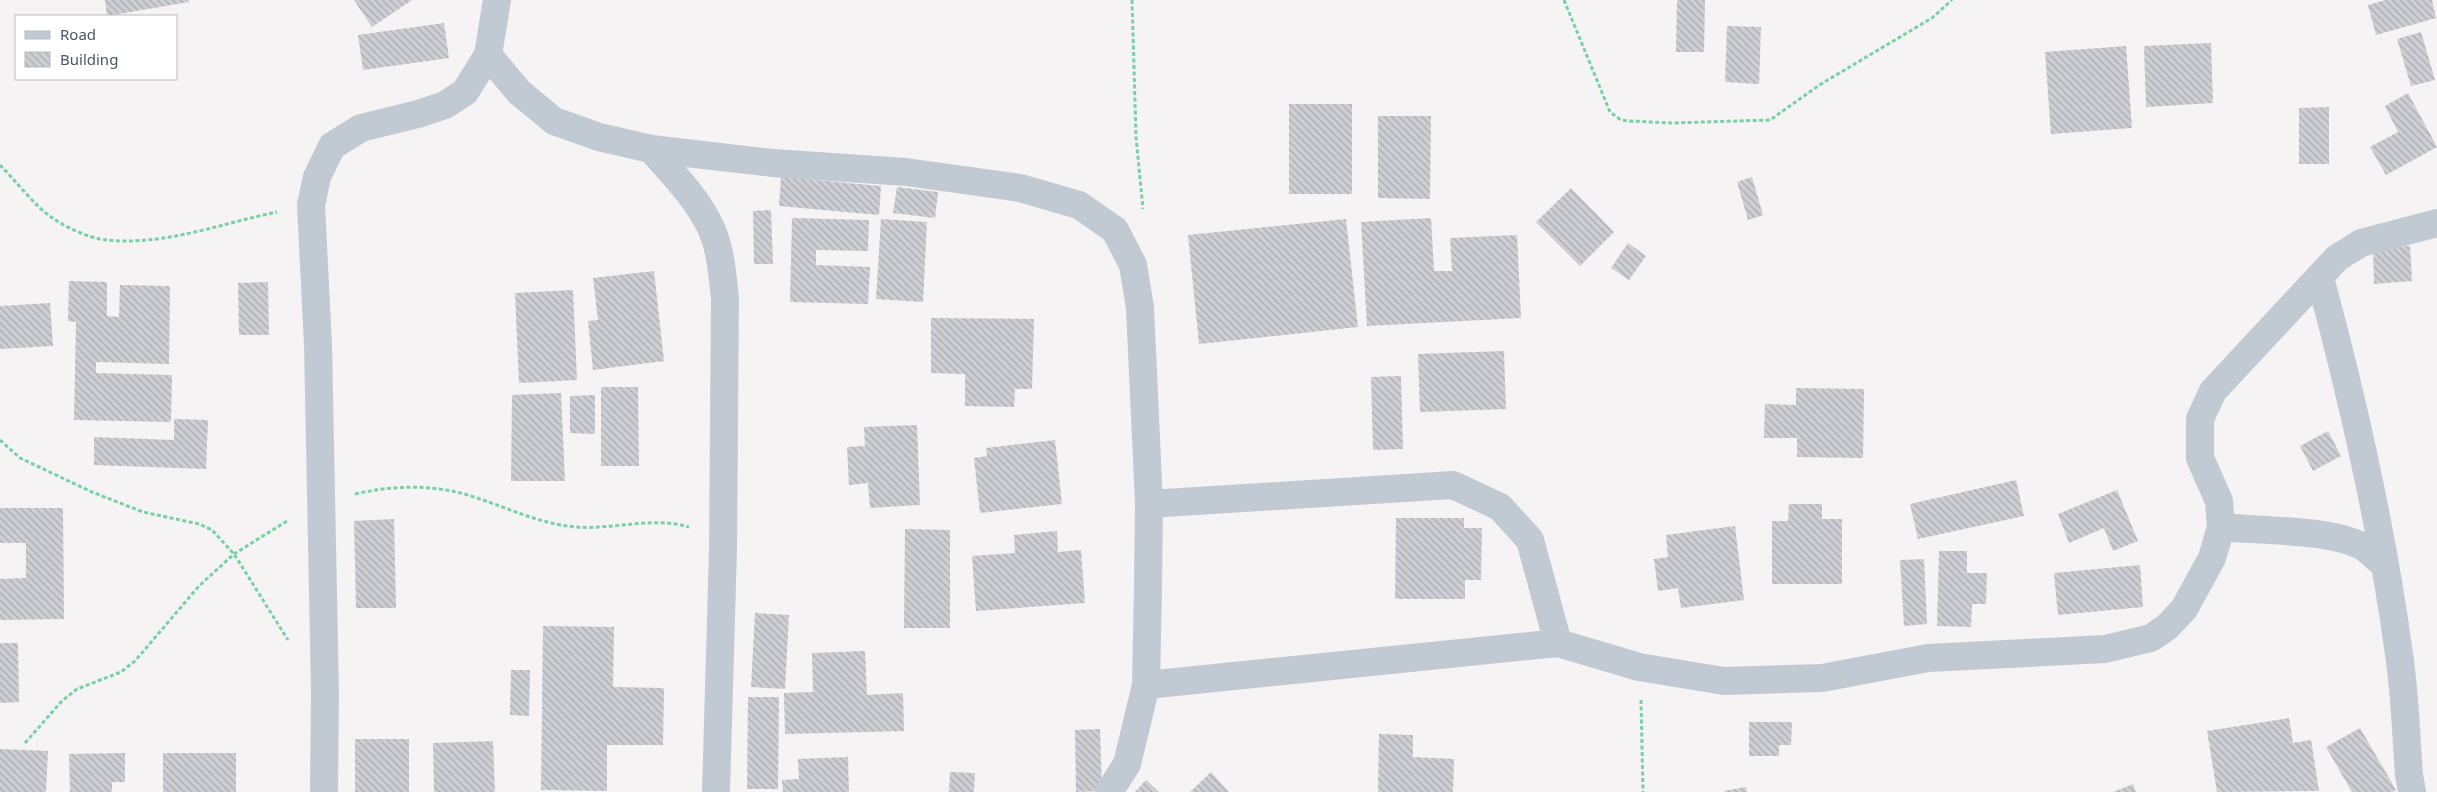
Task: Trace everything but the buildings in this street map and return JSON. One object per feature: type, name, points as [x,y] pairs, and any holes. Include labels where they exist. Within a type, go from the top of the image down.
[{"type":"street","points":[[324,792],[325,693],[318,344],[311,205],[317,177],[332,146],[361,128],[445,105],[465,92],[488,55],[497,0]]},
{"type":"street","points":[[488,55],[519,92],[554,121],[599,137],[651,148],[773,163],[906,172],[1020,188],[1079,205],[1115,230],[1133,265],[1140,308],[1149,504],[1146,685],[1127,764],[1110,792]]},
{"type":"street","points":[[651,148],[691,195],[710,226],[720,257],[725,298],[723,549],[716,792]]},
{"type":"street","points":[[1146,685],[1558,643],[1639,667],[1724,682],[1822,678],[1928,658],[2105,649],[2151,638],[2167,627],[2184,609],[2212,558],[2221,528],[2219,500],[2200,458],[2200,419],[2213,391],[2337,258],[2355,246],[2392,233],[2437,223]]},
{"type":"street","points":[[2320,278],[2362,452],[2384,564],[2400,656],[2412,792]]},
{"type":"street","points":[[1149,504],[1454,485],[1500,507],[1530,540],[1545,602],[1558,643]]},
{"type":"street","points":[[2221,528],[2324,535],[2344,539],[2363,547],[2384,564]]},
{"type":"path","points":[[1132,0],[1136,136],[1144,213]]},
{"type":"path","points":[[1564,0],[1610,112],[1621,120],[1672,123],[1770,120],[1821,84],[1932,18],[1952,0]]},
{"type":"path","points":[[0,165],[49,216],[74,231],[106,240],[137,241],[181,234],[311,205]]},
{"type":"path","points":[[0,440],[20,458],[92,492],[143,512],[199,524],[212,530],[234,554],[293,647]]},
{"type":"path","points":[[25,743],[62,701],[77,688],[91,682],[107,679],[122,672],[135,661],[199,586],[234,554],[320,503],[393,487],[428,487],[473,496],[546,522],[576,527],[656,524],[687,526],[698,531],[723,549]]},
{"type":"path","points":[[1639,667],[1644,763],[1643,792]]}]
